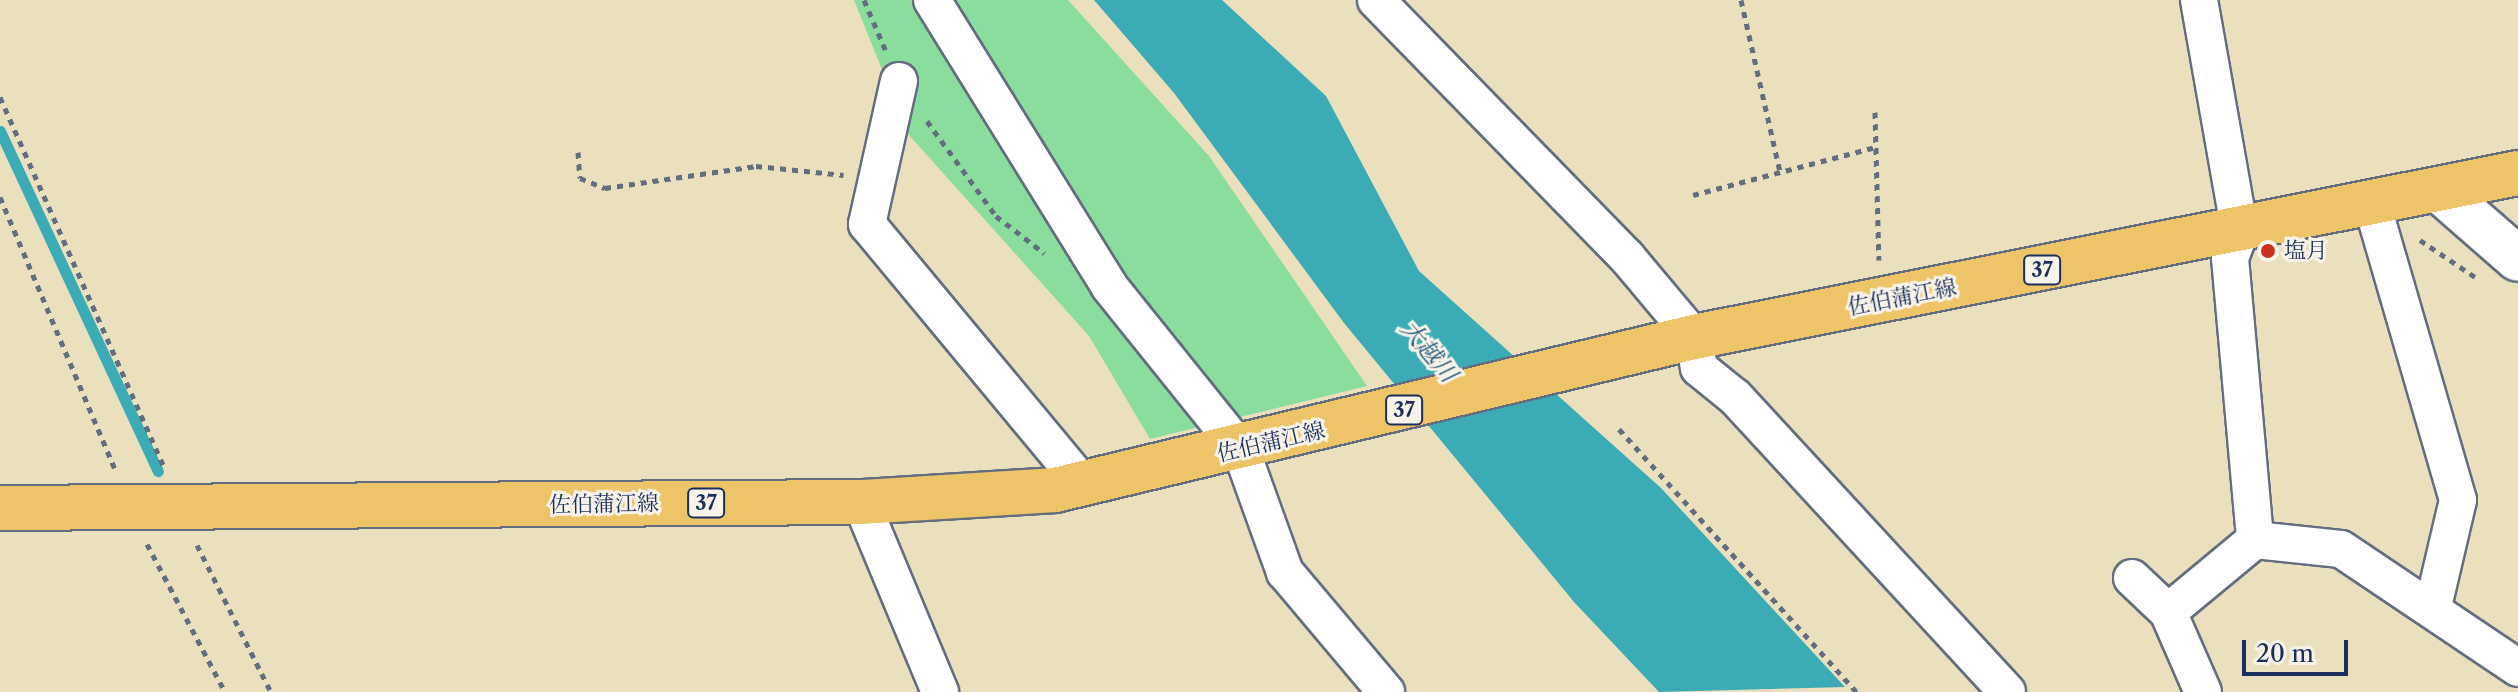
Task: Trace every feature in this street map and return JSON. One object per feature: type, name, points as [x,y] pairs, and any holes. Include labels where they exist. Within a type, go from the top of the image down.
[{"type":"main road","name":"佐伯蒲江線","points":[[0,508],[861,502],[1083,484],[1241,450],[1694,337],[2240,232],[2518,173]]},
{"type":"street","points":[[932,0],[1109,286],[1241,450],[1285,572],[1386,692]]},
{"type":"street","points":[[1376,0],[1626,256],[1694,337],[1699,368],[1735,397],[2007,692]]},
{"type":"street","points":[[2199,0],[2240,232],[2230,258],[2255,540]]},
{"type":"street","points":[[899,81],[867,224],[1083,484]]},
{"type":"street","points":[[2440,191],[2504,271]]},
{"type":"street","points":[[2372,204],[2458,500],[2433,607]]},
{"type":"street","points":[[861,502],[940,692]]},
{"type":"street","points":[[2168,612],[2255,540],[2341,549],[2433,607],[2518,668]]},
{"type":"street","points":[[2132,578],[2168,612],[2203,692]]},
{"type":"path","points":[[864,0],[899,81],[996,216],[1055,262]]},
{"type":"path","points":[[1741,0],[1780,172]]},
{"type":"path","points":[[0,97],[225,692]]},
{"type":"path","points":[[1875,112],[1885,301]]},
{"type":"path","points":[[1693,195],[1876,147]]},
{"type":"path","points":[[578,152],[580,178],[605,188],[756,166],[877,179]]},
{"type":"path","points":[[0,197],[156,509],[271,692]]},
{"type":"path","points":[[2413,234],[2504,271]]},
{"type":"path","points":[[1619,429],[1857,692]]},
{"type":"green space","points":[[854,0],[1068,0],[1209,156],[1367,386],[1150,439],[1089,336],[908,134]]},
{"type":"water","name":"大越川","points":[[1094,0],[1222,0],[1326,96],[1419,271],[1661,488],[1845,687],[1659,692],[1574,602],[1344,323],[1174,93]]},
{"type":"waterway","points":[[0,131],[158,471]]},
{"type":"place","name":"塩月","points":[[2268,251]]}]
